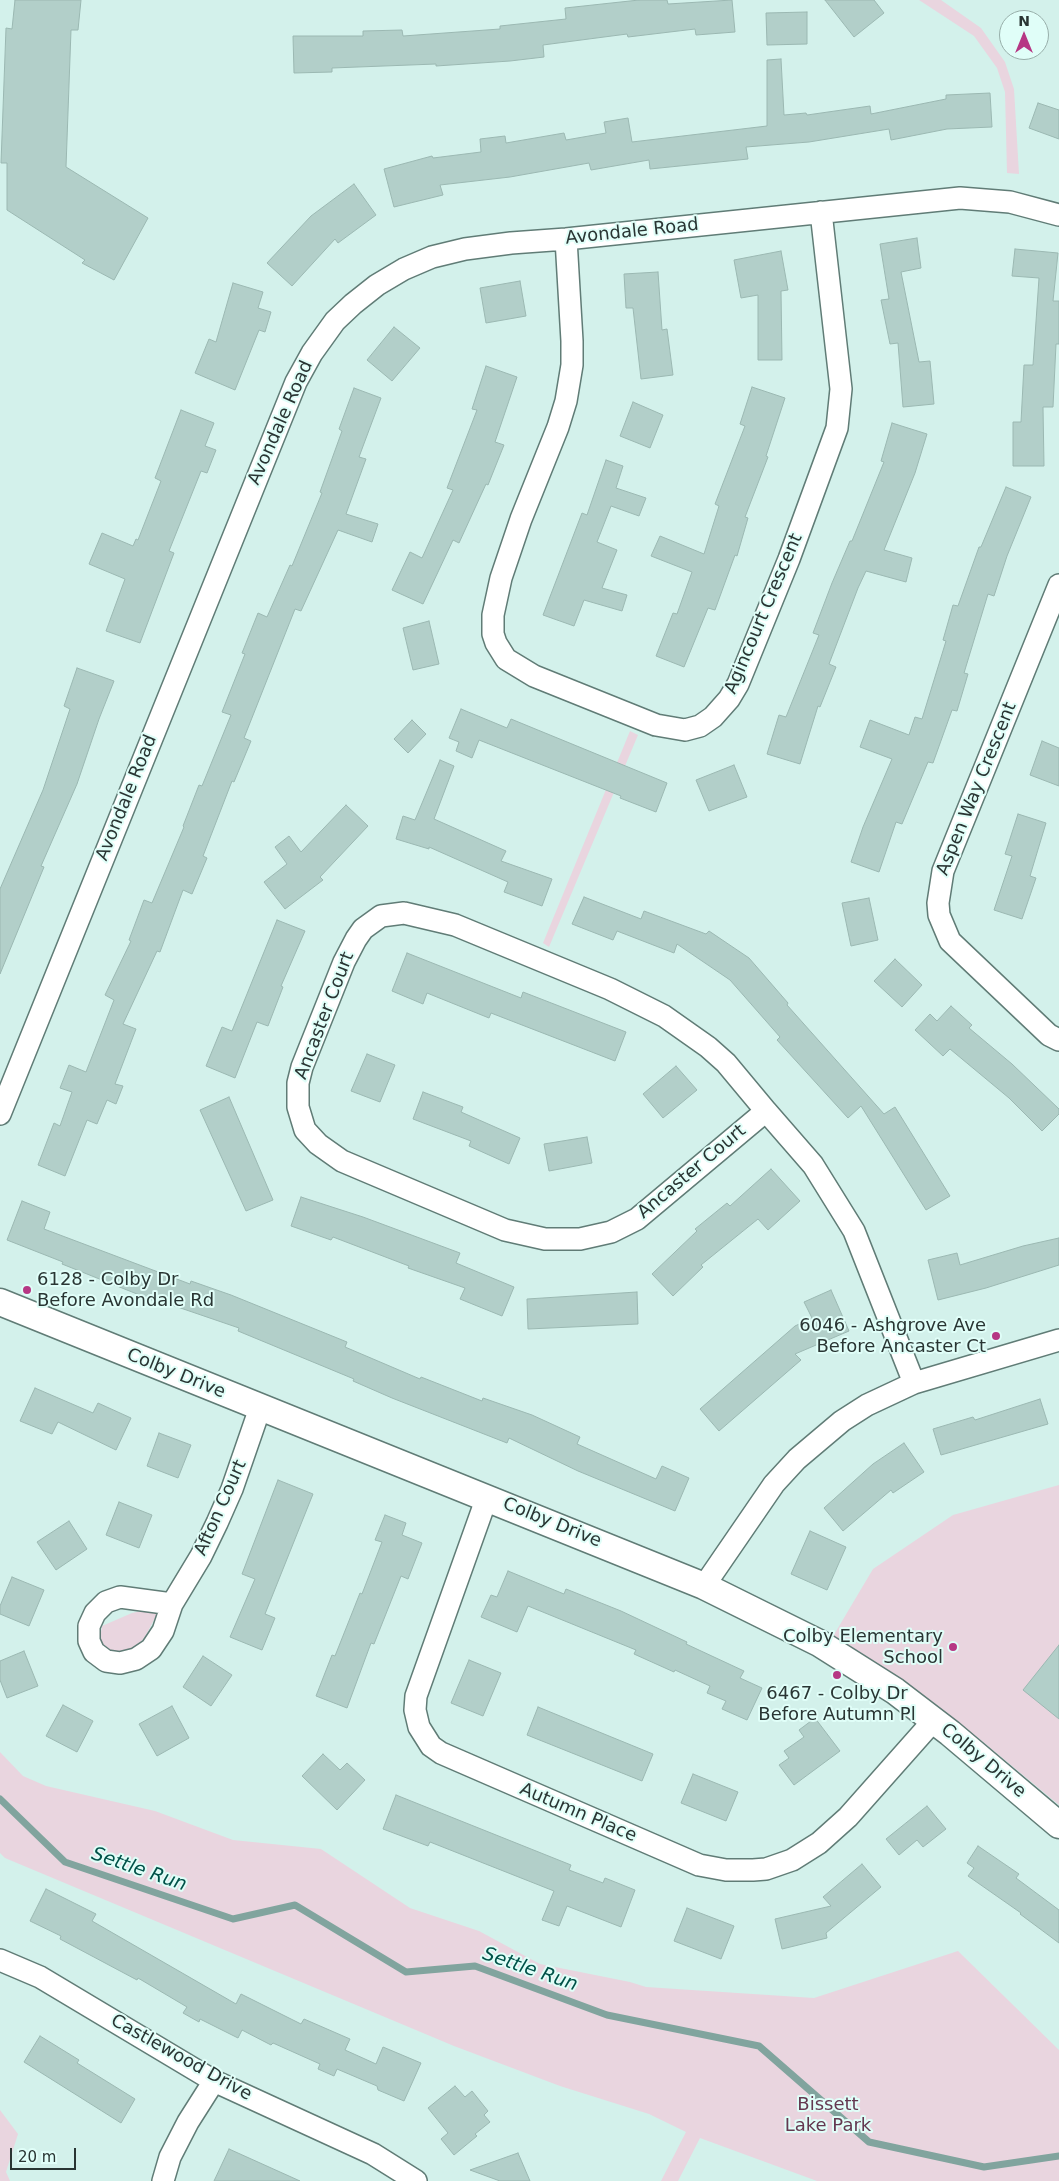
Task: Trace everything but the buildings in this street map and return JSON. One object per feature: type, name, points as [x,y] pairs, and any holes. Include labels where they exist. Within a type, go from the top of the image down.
[{"type":"street","name":"Avondale Road","points":[[0,1114],[288,400],[312,353],[335,321],[353,304],[378,285],[404,269],[432,257],[466,249],[960,198],[1010,202],[1059,215]]},
{"type":"street","name":"Agincourt Crescent","points":[[566,239],[572,341],[570,377],[558,427],[521,519],[501,578],[493,615],[493,634],[506,659],[534,676],[656,725],[685,730],[700,726],[713,717],[729,699],[738,684],[789,560],[837,428],[841,389],[821,212]]},
{"type":"street","name":"Aspen Way Crescent","points":[[1059,585],[943,871],[938,903],[939,915],[950,941],[1050,1035],[1059,1040]]},
{"type":"street","name":"Ancaster Court","points":[[766,1111],[637,1219],[611,1232],[563,1240],[524,1235],[487,1224],[342,1161],[318,1144],[305,1130],[299,1113],[297,1095],[302,1067],[344,962],[356,939],[370,922],[381,916],[404,913],[455,925],[601,986],[664,1016],[708,1047],[726,1063],[813,1165],[854,1231],[914,1383]]},
{"type":"street","name":"Colby Drive","points":[[0,1302],[704,1586],[819,1643],[895,1691],[934,1720],[1059,1825]]},
{"type":"street","points":[[704,1586],[769,1491],[797,1459],[842,1421],[867,1405],[914,1383],[1059,1340]]},
{"type":"street","name":"Afton Court","points":[[172,1604],[217,1523],[232,1489],[260,1408]]},
{"type":"street","name":"Autumn Place","points":[[487,1497],[416,1696],[416,1716],[424,1737],[431,1746],[448,1756],[700,1864],[726,1870],[753,1870],[792,1860],[819,1842],[848,1817],[934,1720]]},
{"type":"street","name":"Castlewood Drive","points":[[0,1960],[40,1976],[214,2081],[372,2154],[416,2181]]},
{"type":"street","points":[[163,2181],[170,2157],[188,2122],[214,2081]]},
{"type":"green space","points":[[919,0],[941,0],[981,28],[999,54],[999,60],[1005,62],[1014,89],[1019,174],[1007,173],[1005,92],[997,68],[974,36]]},
{"type":"green space","points":[[630,731],[638,735],[549,947],[543,943]]},
{"type":"green space","name":"Colby Elementary School","points":[[1059,1485],[1059,1805],[977,1737],[876,1665],[832,1638],[873,1569],[953,1515]]},
{"type":"green space","points":[[152,1609],[157,1614],[145,1637],[134,1650],[124,1654],[105,1650],[100,1639],[102,1626],[132,1613]]},
{"type":"green space","name":"Bissett Lake Park","points":[[0,1752],[23,1776],[46,1786],[155,1811],[233,1840],[321,1849],[410,1908],[479,1931],[540,1964],[646,1987],[814,1998],[958,1951],[1059,2050],[1059,2181],[817,2181],[700,2138],[678,2181],[661,2181],[686,2132],[649,2114],[560,2086],[454,2046],[5,1858],[0,1853]]},
{"type":"green space","points":[[0,2110],[18,2134],[6,2172],[10,2181],[0,2181]]},
{"type":"waterway","name":"Settle Run","points":[[0,1799],[65,1862],[233,1919],[295,1905],[406,1972],[475,1966],[607,2015],[759,2046],[869,2142],[984,2167],[1059,2156]]},
{"type":"place","name":"6128 - Colby Dr Before Avondale Rd","points":[[27,1290]]},
{"type":"place","name":"6046 - Ashgrove Ave Before Ancaster Ct","points":[[996,1336]]},
{"type":"place","name":"Colby Elementary School","points":[[953,1647]]},
{"type":"place","name":"6467 - Colby Dr Before Autumn Pl","points":[[837,1675]]}]
